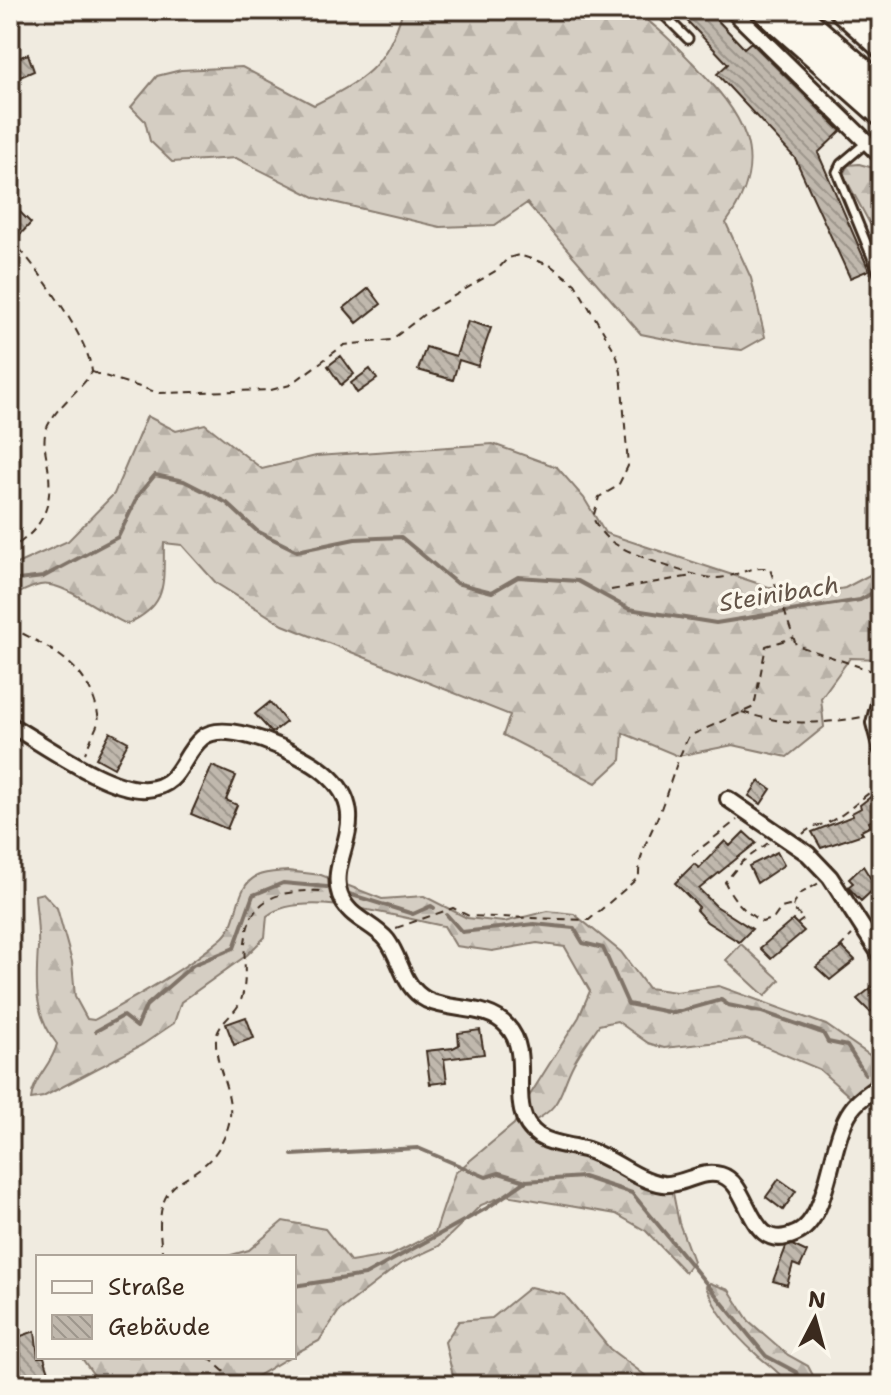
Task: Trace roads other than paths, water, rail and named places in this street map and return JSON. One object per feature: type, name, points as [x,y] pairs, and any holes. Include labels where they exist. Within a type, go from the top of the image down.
[{"type":"highway","points":[[766,10],[881,112]]},
{"type":"highway","points":[[791,10],[881,88]]},
{"type":"highway","points":[[807,10],[843,56]]},
{"type":"main road","points":[[843,10],[879,44]]},
{"type":"street","points":[[732,10],[881,156]]},
{"type":"street","points":[[881,696],[875,714],[881,749]]},
{"type":"street","points":[[10,725],[118,785],[150,789],[176,777],[206,735],[225,730],[305,761],[332,780],[346,805],[349,835],[338,891],[347,908],[380,933],[392,948],[407,981],[419,995],[443,1005],[488,1013],[511,1030],[519,1051],[523,1113],[538,1135],[591,1151],[658,1183],[676,1183],[706,1174],[723,1175],[737,1187],[755,1223],[773,1236],[790,1236],[810,1223],[842,1127],[851,1110],[881,1084]]},
{"type":"street","points":[[728,799],[779,832],[830,877],[881,956]]},
{"type":"lane","points":[[659,10],[688,39]]},
{"type":"lane","points":[[873,10],[879,44]]},
{"type":"lane","points":[[867,142],[841,164],[837,172],[881,279]]},
{"type":"waterway","name":"Steinibach","points":[[10,581],[43,577],[118,537],[139,494],[155,475],[184,481],[227,503],[257,531],[297,551],[355,539],[401,537],[456,583],[492,592],[518,577],[578,581],[629,609],[716,623],[860,600],[881,588]]},
{"type":"waterway","points":[[96,1031],[123,1016],[137,1027],[146,1006],[193,965],[234,948],[253,895],[283,883],[327,887]]},
{"type":"waterway","points":[[349,894],[413,914],[431,906],[434,908]]},
{"type":"waterway","points":[[447,915],[462,932],[534,924],[574,928],[583,943],[603,948],[628,1004],[674,1013],[721,1000],[728,1005],[762,1012],[823,1033],[828,1042],[847,1046],[865,1074]]},
{"type":"waterway","points":[[292,1155],[418,1148],[486,1177],[499,1173],[526,1181],[583,1177],[632,1193],[766,1356],[796,1372],[802,1385]]},
{"type":"waterway","points":[[296,1286],[365,1275],[487,1208],[526,1181]]}]
